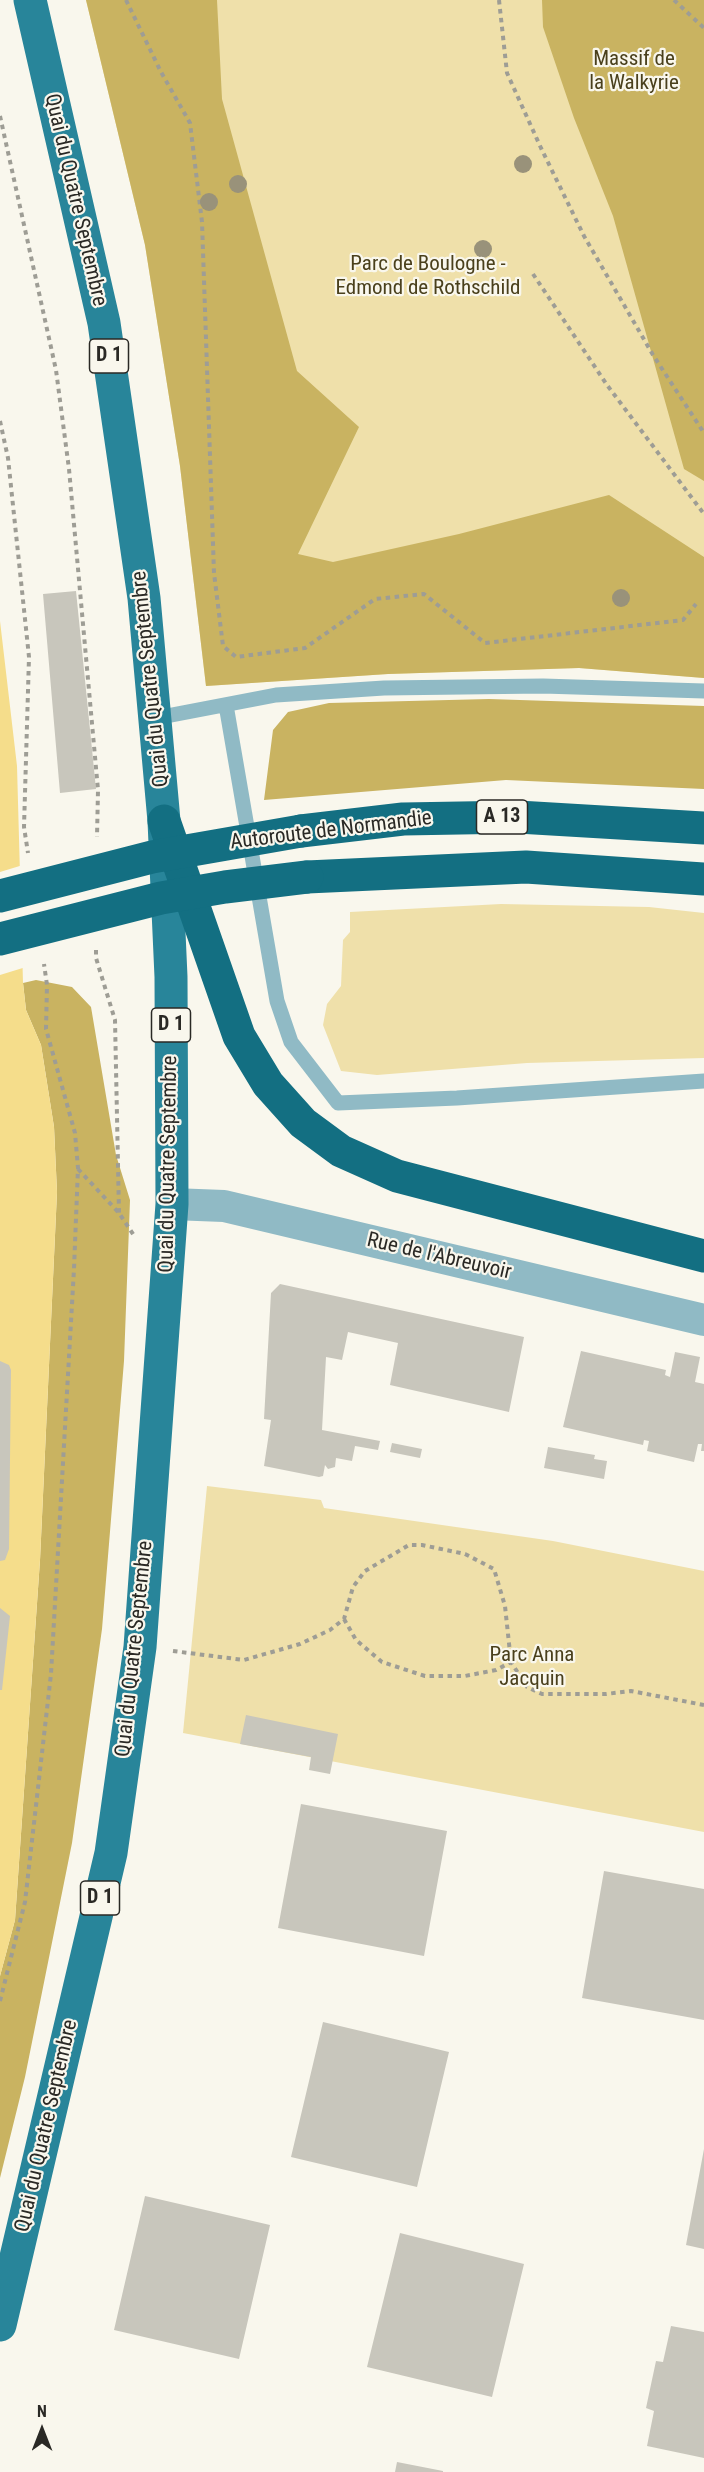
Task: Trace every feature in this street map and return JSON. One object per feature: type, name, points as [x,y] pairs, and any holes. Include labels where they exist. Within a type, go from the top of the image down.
[{"type":"highway","name":"Autoroute de Normandie","points":[[0,896],[153,857],[301,831],[403,819],[518,817],[704,828]]},
{"type":"highway","points":[[164,821],[239,1036],[268,1084],[303,1123],[341,1151],[397,1176],[704,1256]]},
{"type":"highway","name":"Autoroute de Normandie","points":[[0,939],[160,898],[225,886],[307,877],[526,867],[704,879]]},
{"type":"main road","name":"Quai du Quatre Septembre","points":[[0,2325],[111,1852],[140,1647],[172,1204],[171,977],[164,821],[144,598],[104,323],[30,0]]},
{"type":"street","name":"Rue de l'Abreuvoir","points":[[172,1204],[224,1206],[704,1320]]},
{"type":"lane","points":[[156,718],[276,695],[384,688],[543,686],[704,692]]},
{"type":"lane","points":[[226,705],[277,1001],[291,1042],[338,1103],[457,1098],[704,1081]]},
{"type":"path","points":[[126,0],[161,72],[190,123],[202,222],[214,573],[223,646],[236,657],[304,648],[375,599],[424,594],[485,643],[683,620],[696,604]]},
{"type":"path","points":[[499,0],[507,73],[541,148],[584,236],[653,355],[704,433]]},
{"type":"path","points":[[674,0],[704,28]]},
{"type":"path","points":[[0,116],[57,381],[69,470],[98,790],[97,846]]},
{"type":"path","points":[[533,274],[607,386],[704,514]]},
{"type":"path","points":[[0,421],[8,458],[29,657],[24,827],[29,861]]},
{"type":"path","points":[[96,946],[96,958],[115,1020],[119,1213]]},
{"type":"path","points":[[0,2001],[26,1902],[51,1674],[65,1471],[78,1168],[75,1133],[46,1029],[47,985],[43,962]]},
{"type":"path","points":[[78,1168],[119,1213],[135,1237]]},
{"type":"path","points":[[140,1647],[244,1660],[300,1644],[330,1630],[344,1619],[353,1587],[365,1571],[409,1545],[422,1545],[465,1554],[494,1569],[505,1606],[510,1662],[527,1688],[542,1694],[606,1694],[631,1691],[704,1705]]},
{"type":"path","points":[[344,1619],[356,1640],[382,1662],[425,1676],[465,1676],[496,1670],[510,1662]]},
{"type":"green space","name":"Parc de Boulogne - Edmond de Rothschild","points":[[86,0],[704,0],[704,678],[579,668],[388,674],[206,686],[180,466],[145,245]]},
{"type":"green space","points":[[86,0],[217,0],[222,99],[297,371],[359,427],[298,554],[333,562],[459,534],[609,495],[704,557],[704,678],[579,668],[388,674],[206,686],[180,466],[145,245]]},
{"type":"green space","name":"Massif de la Walkyrie","points":[[542,0],[704,0],[704,481],[684,469],[613,216],[574,118],[543,27]]},
{"type":"green space","points":[[489,699],[704,706],[704,789],[506,780],[264,800],[273,730],[288,712],[329,703]]},
{"type":"green space","points":[[501,904],[649,907],[704,913],[704,1058],[527,1063],[377,1075],[341,1071],[323,1025],[327,1004],[341,986],[343,940],[350,932],[350,912]]},
{"type":"green space","points":[[36,980],[72,987],[91,1007],[116,1155],[130,1200],[124,1361],[102,1629],[72,1843],[25,2077],[0,2178],[0,1976],[15,1920],[40,1560],[57,1192],[54,1127],[41,1045],[26,1010],[23,983]]},
{"type":"green space","name":"Parc Anna Jacquin","points":[[207,1486],[321,1500],[324,1508],[553,1541],[704,1571],[704,1832],[183,1733]]},
{"type":"shaded area","points":[[0,621],[17,766],[23,983],[26,1010],[41,1045],[54,1127],[57,1192],[40,1560],[15,1920],[0,1976]]},
{"type":"pier","points":[[23,865],[26,967],[0,975],[0,872]]},
{"type":"building","points":[[76,591],[96,789],[60,793],[43,594]]},
{"type":"building","points":[[280,1284],[524,1337],[509,1412],[390,1385],[398,1343],[348,1332],[342,1360],[326,1357],[322,1430],[380,1441],[378,1450],[355,1446],[352,1461],[336,1458],[335,1467],[328,1469],[325,1465],[323,1476],[319,1477],[264,1466],[271,1420],[264,1419],[271,1293]]},
{"type":"building","points":[[581,1351],[666,1370],[665,1375],[670,1377],[675,1352],[700,1357],[695,1382],[704,1384],[704,1451],[701,1451],[702,1444],[698,1444],[694,1462],[647,1451],[649,1441],[644,1440],[643,1445],[563,1427]]},
{"type":"building","points":[[0,1361],[9,1365],[11,1370],[9,1549],[5,1560],[0,1561]]},
{"type":"building","points":[[392,1443],[422,1449],[420,1458],[390,1452]]},
{"type":"building","points":[[548,1447],[595,1455],[594,1459],[607,1461],[604,1479],[544,1468]]},
{"type":"building","points":[[0,1608],[10,1616],[2,1690],[0,1690]]},
{"type":"building","points":[[246,1715],[338,1734],[330,1774],[309,1770],[311,1757],[240,1744]]},
{"type":"building","points":[[301,1804],[447,1831],[424,1956],[278,1928]]},
{"type":"building","points":[[604,1871],[704,1889],[704,2020],[582,1998]]},
{"type":"building","points":[[323,2022],[449,2052],[417,2187],[291,2157]]},
{"type":"building","points":[[704,2149],[704,2249],[686,2245]]},
{"type":"building","points":[[145,2196],[270,2225],[239,2359],[114,2330]]},
{"type":"building","points":[[400,2233],[524,2264],[492,2397],[367,2367]]},
{"type":"building","points":[[671,2326],[704,2332],[704,2458],[647,2446],[654,2411],[646,2408],[656,2361],[663,2362]]},
{"type":"building","points":[[397,2462],[443,2471],[443,2472],[395,2472]]}]
